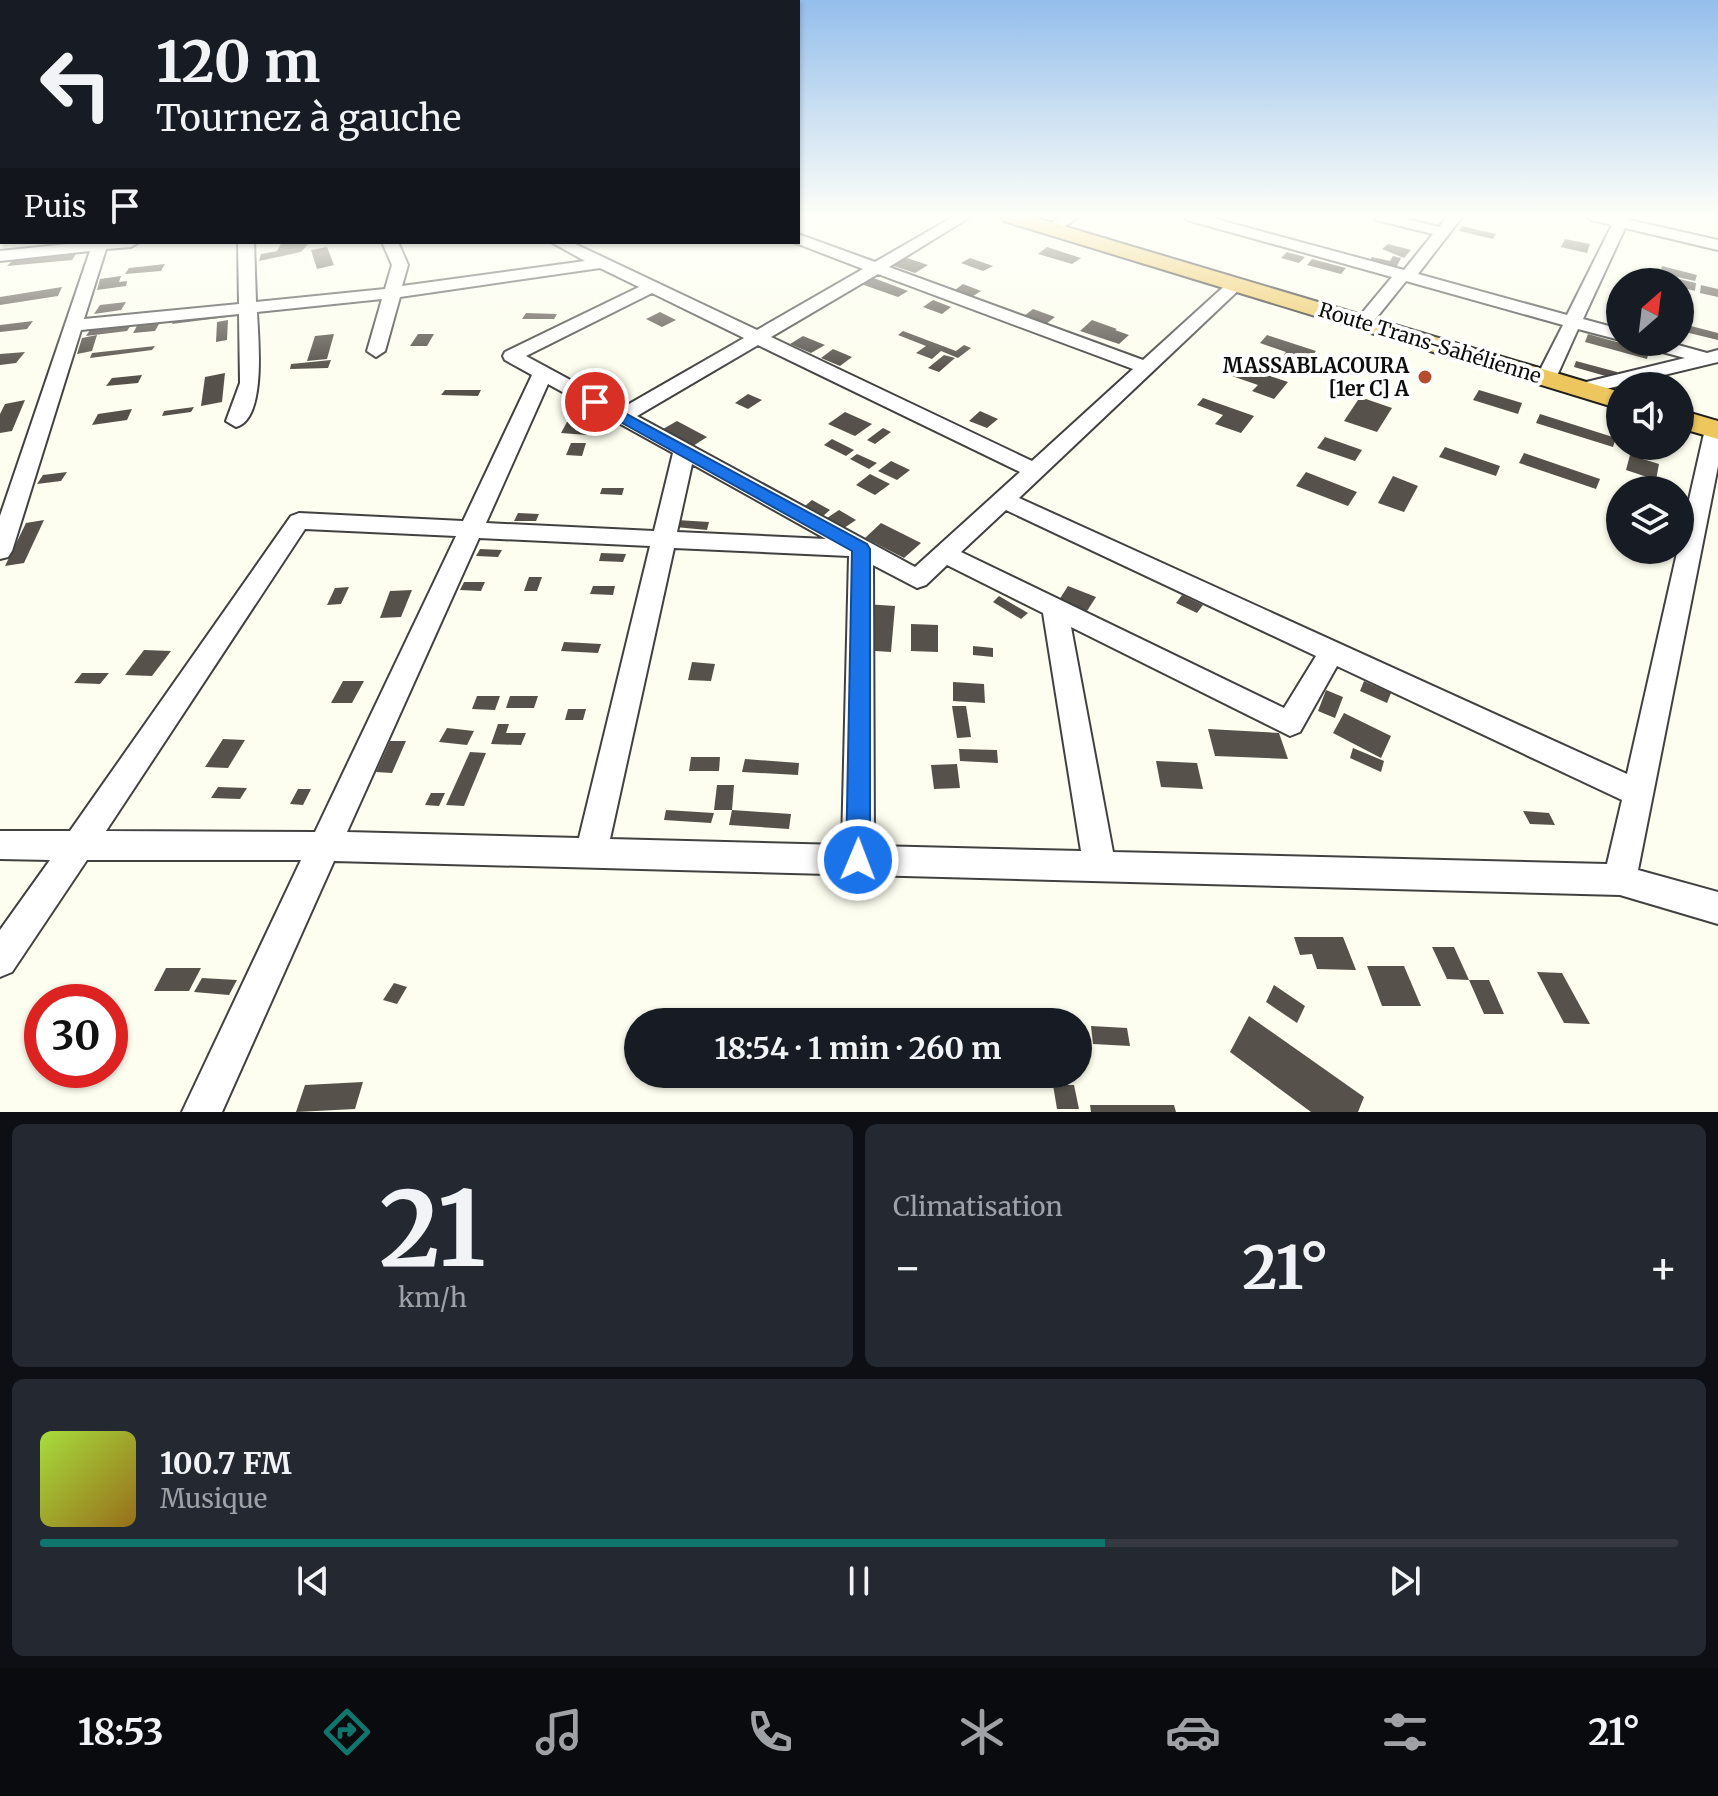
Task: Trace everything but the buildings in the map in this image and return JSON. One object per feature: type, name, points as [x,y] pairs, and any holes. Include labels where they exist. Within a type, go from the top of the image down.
[{"type":"highway","name":"Route Trans-Sahélienne","points":[[1191,269],[1606,397]]},
{"type":"highway","points":[[1694,423],[1717,430]]},
{"type":"street","points":[[0,551],[92,269]]},
{"type":"street","points":[[236,421],[250,383],[247,269]]},
{"type":"street","points":[[376,351],[399,269]]},
{"type":"street","points":[[73,326],[392,293],[561,269]]},
{"type":"street","points":[[614,269],[1036,471]]},
{"type":"street","points":[[622,417],[874,269]]},
{"type":"street","points":[[878,269],[1147,368]]},
{"type":"street","points":[[1383,269],[1606,331]]},
{"type":"street","points":[[1363,323],[1410,269]]},
{"type":"street","points":[[1546,378],[1599,269]]},
{"type":"street","points":[[651,287],[512,356],[917,579],[1236,285]]},
{"type":"street","points":[[1694,354],[1714,359]]},
{"type":"street","points":[[1581,389],[1714,359]]},
{"type":"street","points":[[202,1112],[543,373]]},
{"type":"street","points":[[1620,880],[1717,430]]},
{"type":"street","points":[[591,853],[684,451]]},
{"type":"street","points":[[1004,500],[1638,793]]},
{"type":"street","points":[[0,960],[299,521],[861,549]]},
{"type":"street","points":[[858,860],[861,549]]},
{"type":"street","points":[[945,554],[1290,724],[1332,651]]},
{"type":"street","points":[[1055,608],[1100,867]]},
{"type":"street","points":[[0,845],[324,846],[1620,880],[1718,908]]},
{"type":"place","name":"MASSABLACOURA [1er C] A","points":[[1425,377]]},
{"type":"route","points":[[595,402],[861,549],[858,860]]}]
